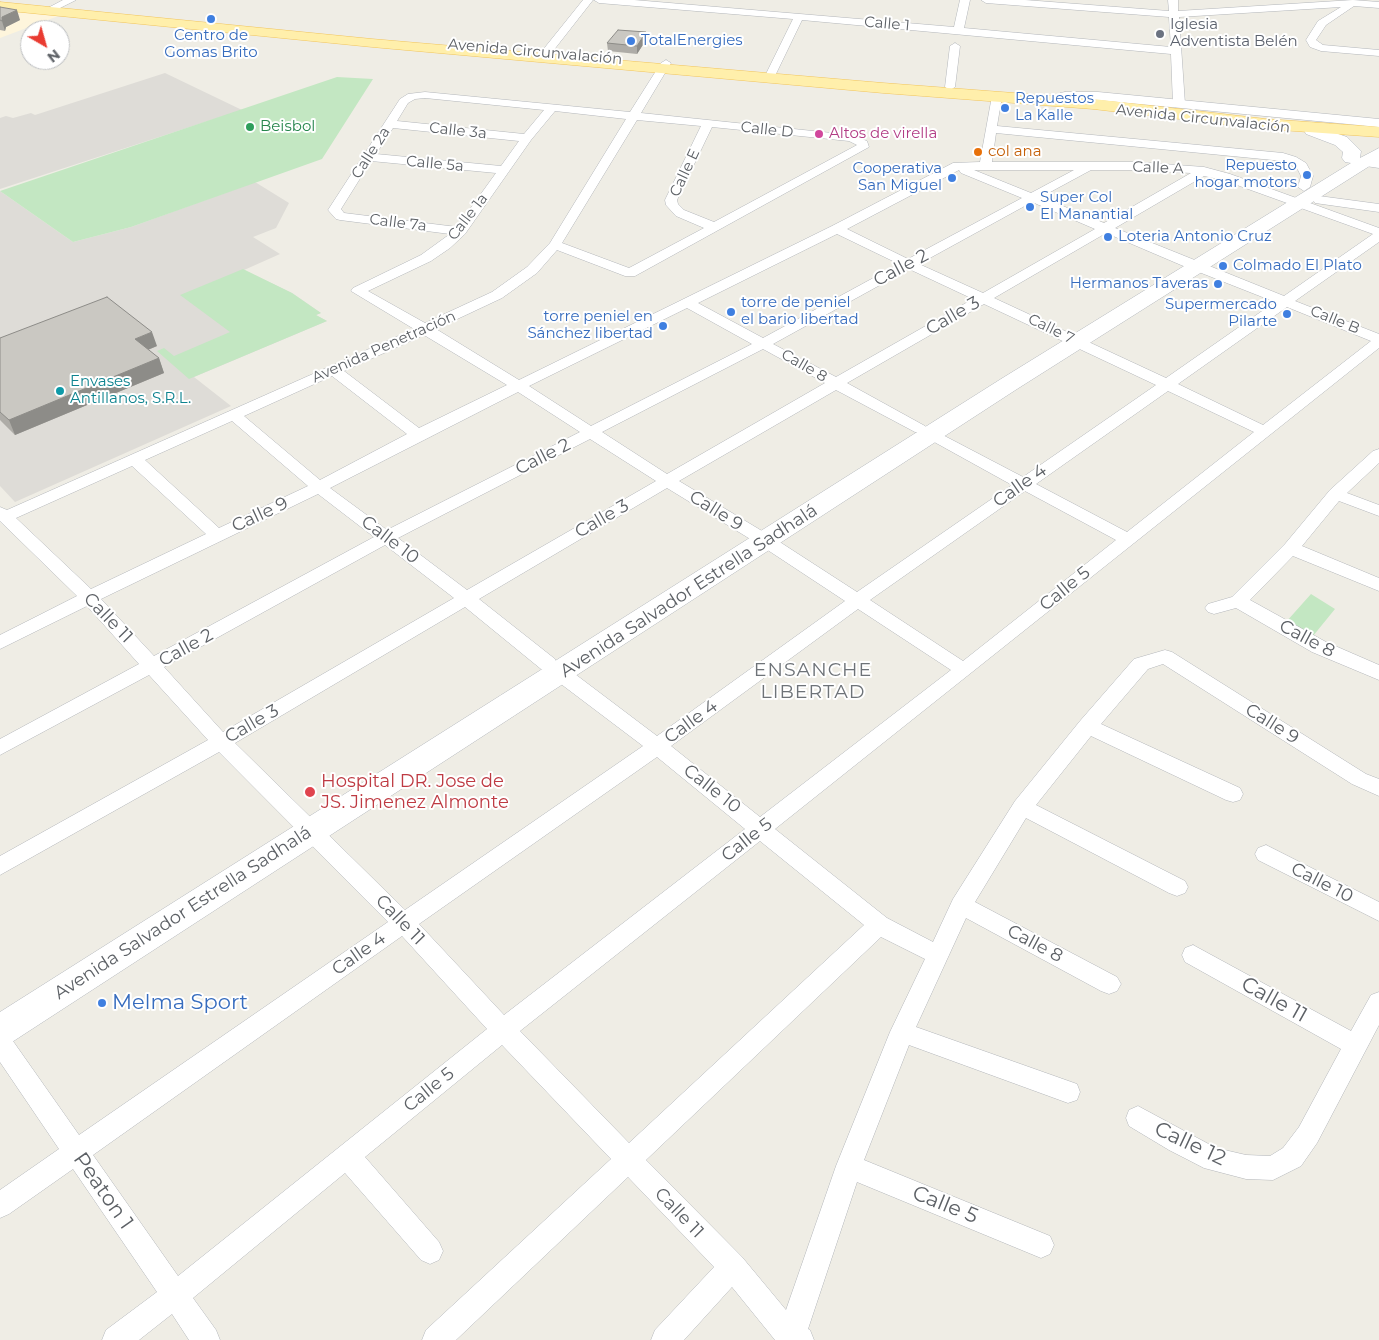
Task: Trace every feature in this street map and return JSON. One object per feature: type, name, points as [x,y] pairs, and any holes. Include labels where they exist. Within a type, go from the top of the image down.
[{"type":"main road","name":"Avenida Circunvalación","points":[[6,0],[545,55],[1266,121],[1379,127]]},
{"type":"main road","points":[[10,0],[16,0]]},
{"type":"main road","name":"Avenida Circunvalación","points":[[0,6],[59,6]]},
{"type":"main road","name":"Avenida Circunvalación","points":[[771,75],[1065,96],[1379,135]]},
{"type":"main road","points":[[1312,130],[1341,142],[1352,151],[1368,159]]},
{"type":"main road","name":"Avenida Salvador Estrella Sadhalá","points":[[0,1010],[306,824],[1300,196],[1368,159],[1379,135]]},
{"type":"main road","name":"Avenida Salvador Estrella Sadhalá","points":[[0,1031],[306,824]]},
{"type":"street","points":[[545,55],[588,0]]},
{"type":"street","name":"Calle 1","points":[[599,0],[784,11],[800,16],[1175,51]]},
{"type":"street","points":[[958,30],[965,0]]},
{"type":"street","points":[[986,0],[1174,14],[1354,2],[1379,5]]},
{"type":"street","points":[[1173,0],[1179,104]]},
{"type":"street","points":[[1223,0],[1228,11]]},
{"type":"street","points":[[1354,2],[1322,23],[1311,40],[1321,48],[1379,54]]},
{"type":"street","points":[[771,75],[800,16]]},
{"type":"street","points":[[950,87],[954,46]]},
{"type":"street","name":"Avenida Penetración","points":[[2,514],[234,415],[497,295],[532,270],[554,244],[664,66]]},
{"type":"street","name":"Calle D","points":[[412,96],[425,95],[851,138],[861,141],[863,145],[859,149],[630,273],[554,244]]},
{"type":"street","name":"Calle 2a","points":[[336,213],[334,210],[404,101],[412,96]]},
{"type":"street","points":[[985,166],[997,96]]},
{"type":"street","name":"Avenida Circunvalación","points":[[997,96],[1016,100],[1379,135]]},
{"type":"street","name":"Avenida Circunvalación","points":[[1065,96],[1098,96],[1379,123]]},
{"type":"street","name":"Calle 1a","points":[[358,291],[426,258],[445,246],[460,231],[503,170],[551,109]]},
{"type":"street","name":"Calle 3a","points":[[390,124],[527,138]]},
{"type":"street","name":"Calle E","points":[[708,124],[671,200],[680,213],[714,228]]},
{"type":"street","points":[[992,129],[1283,157],[1292,159],[1302,166],[1307,176],[1300,196],[1327,202],[1379,208]]},
{"type":"street","name":"Calle 5a","points":[[368,158],[503,170]]},
{"type":"street","name":"Calle A","points":[[957,166],[1161,167],[1204,171],[1300,196],[1379,232]]},
{"type":"street","name":"Calle B","points":[[957,166],[1379,340]]},
{"type":"street","name":"Calle 9","points":[[0,643],[90,597],[319,487],[418,435],[837,229],[957,166]]},
{"type":"street","name":"Calle 2","points":[[0,748],[387,537],[764,343],[1087,167]]},
{"type":"street","name":"Calle 3","points":[[0,866],[221,742],[667,481],[1204,171]]},
{"type":"street","name":"Calle 7a","points":[[336,213],[348,217],[460,231]]},
{"type":"street","name":"Calle 7","points":[[837,229],[1264,431]]},
{"type":"street","name":"Calle 4","points":[[0,1205],[657,746],[857,601],[1379,236]]},
{"type":"street","name":"Calle 9","points":[[358,291],[519,386],[964,670]]},
{"type":"street","name":"Calle 8","points":[[688,303],[1128,539]]},
{"type":"street","name":"Calle 5","points":[[116,1340],[175,1295],[503,1030],[964,670],[1379,340]]},
{"type":"street","points":[[334,370],[418,435]]},
{"type":"street","name":"Calle 10","points":[[234,415],[319,487],[467,598],[554,668],[657,746],[879,925],[938,955]]},
{"type":"street","points":[[1214,608],[1238,601],[1292,548],[1336,494],[1379,454]]},
{"type":"street","points":[[134,459],[217,535]]},
{"type":"street","points":[[1336,494],[1379,511]]},
{"type":"street","name":"Calle 11","points":[[2,514],[90,597],[221,742],[404,923],[503,1030],[732,1267],[794,1339]]},
{"type":"street","points":[[1292,548],[1379,585]]},
{"type":"street","name":"Calle 8","points":[[1238,601],[1319,647],[1379,673]]},
{"type":"street","points":[[794,1339],[849,1166],[902,1032],[961,904],[1022,807],[1087,726],[1141,664],[1165,657]]},
{"type":"street","name":"Calle 9","points":[[1165,657],[1359,779],[1379,788]]},
{"type":"street","points":[[1087,726],[1233,794]]},
{"type":"street","points":[[1022,807],[1177,887]]},
{"type":"street","name":"Calle 10","points":[[1266,854],[1379,912]]},
{"type":"street","name":"Calle 8","points":[[961,904],[1109,984]]},
{"type":"street","points":[[436,1340],[879,925]]},
{"type":"street","name":"Calle 11","points":[[1192,955],[1355,1045]]},
{"type":"street","points":[[1355,1045],[1379,1002]]},
{"type":"street","points":[[902,1032],[1068,1092]]},
{"type":"street","name":"Peaton 1","points":[[0,1042],[206,1340]]},
{"type":"street","name":"Calle 12","points":[[1138,1118],[1178,1142],[1213,1159],[1246,1167],[1273,1168],[1292,1157],[1308,1135],[1355,1045]]},
{"type":"street","points":[[347,1156],[430,1251]]},
{"type":"street","name":"Calle 5","points":[[849,1166],[1041,1245]]},
{"type":"street","points":[[665,1340],[732,1267]]},
{"type":"shaded area","points":[[0,10],[61,15],[48,20],[20,20],[20,30],[0,38]]},
{"type":"shaded area","points":[[165,73],[242,110],[0,189],[0,118],[6,116],[13,118],[31,113],[35,115]]},
{"type":"shaded area","points":[[255,182],[289,203],[276,228],[253,237],[280,254],[244,270],[292,293],[321,313],[316,315],[327,321],[194,377],[231,406],[15,502],[0,486],[0,191],[73,242],[131,227]]},
{"type":"green space","points":[[337,77],[373,79],[322,159],[131,227],[73,242],[0,191]]},
{"type":"green space","points":[[243,269],[292,293],[321,313],[316,315],[327,321],[189,379],[157,351],[164,348],[174,356],[230,332],[180,295]]},
{"type":"green space","points":[[1311,594],[1335,609],[1313,636],[1286,622]]},
{"type":"building","points":[[0,7],[17,10],[2,17],[2,21],[0,20]]},
{"type":"building","points":[[618,30],[646,32],[637,46],[607,43]]},
{"type":"building","name":"Envases Antillanos, S.R.L.","points":[[107,297],[152,332],[135,339],[159,358],[9,420],[0,412],[0,338]]},
{"type":"place","name":"Centro de Gomas Brito","points":[[211,19]]},
{"type":"place","name":"Iglesia Adventista Belén","points":[[1160,34]]},
{"type":"place","name":"TotalEnergies","points":[[631,41]]},
{"type":"place","name":"Repuestos La Kalle","points":[[1005,108]]},
{"type":"place","name":"Beisbol","points":[[250,127]]},
{"type":"place","name":"Altos de virella","points":[[819,134]]},
{"type":"place","name":"col ana","points":[[978,152]]},
{"type":"place","name":"Repuesto hogar motors","points":[[1307,175]]},
{"type":"place","name":"Cooperativa San Miguel","points":[[952,178]]},
{"type":"place","name":"Super Col El Manantial","points":[[1030,207]]},
{"type":"place","name":"Loteria Antonio Cruz","points":[[1108,237]]},
{"type":"place","name":"Colmado El Plato","points":[[1223,266]]},
{"type":"place","name":"Hermanos Taveras","points":[[1218,284]]},
{"type":"place","name":"torre de peniel el bario libertad","points":[[731,312]]},
{"type":"place","name":"Supermercado Pilarte","points":[[1287,314]]},
{"type":"place","name":"torre peniel en Sánchez libertad","points":[[663,326]]},
{"type":"place","name":"Envases Antillanos, S.R.L.","points":[[60,391]]},
{"type":"place","name":"Hospital DR. Jose de JS. Jimenez Almonte","points":[[310,792]]},
{"type":"place","name":"Melma Sport","points":[[102,1003]]},
{"type":"district","name":"ENSANCHE LIBERTAD","points":[[813,681]]}]
